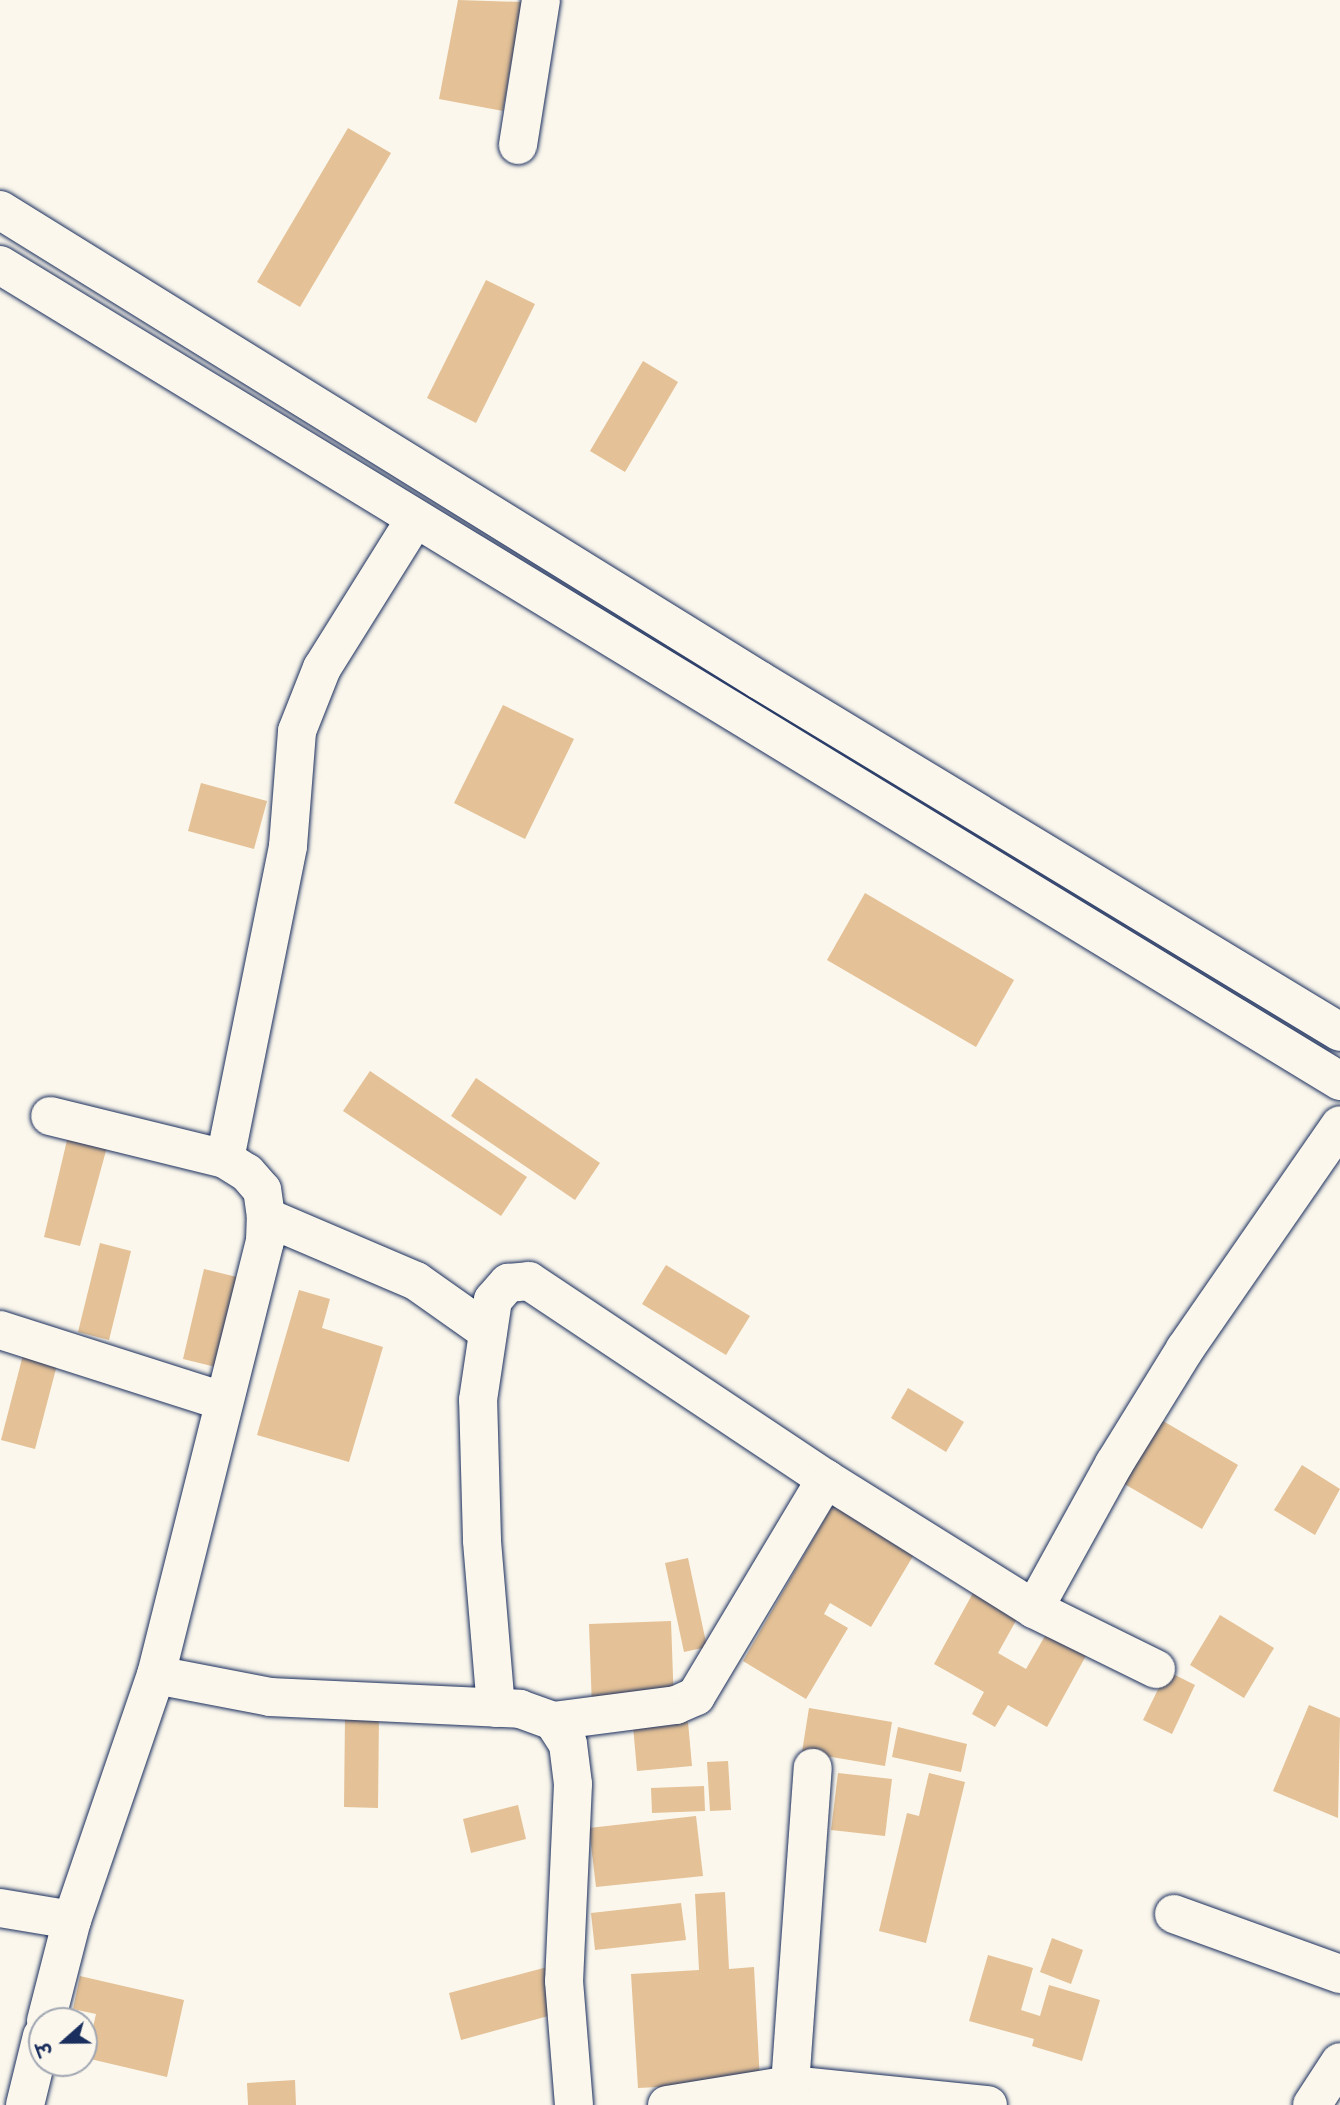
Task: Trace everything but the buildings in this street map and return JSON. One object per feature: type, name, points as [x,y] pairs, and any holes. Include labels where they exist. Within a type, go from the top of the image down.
[{"type":"main road","points":[[518,145],[541,0]]},
{"type":"main road","points":[[0,210],[759,680],[1340,1032]]},
{"type":"main road","points":[[0,265],[1340,1081]]},
{"type":"main road","points":[[225,1159],[288,846],[297,731],[322,668],[415,519]]},
{"type":"main road","points":[[50,1116],[225,1159],[247,1173],[262,1190],[266,1217],[265,1241],[156,1675],[72,1920],[50,2007]]},
{"type":"main road","points":[[1034,1609],[1114,1464],[1185,1349],[1340,1125]]},
{"type":"main road","points":[[266,1217],[416,1281],[488,1332]]},
{"type":"main road","points":[[496,1708],[482,1540],[478,1400],[493,1300],[508,1283],[529,1281],[826,1479],[1034,1609],[1156,1669]]},
{"type":"main road","points":[[0,1330],[223,1401]]},
{"type":"main road","points":[[156,1675],[270,1697],[520,1709],[553,1721],[677,1705],[696,1696],[826,1479]]},
{"type":"main road","points":[[553,1721],[568,1744],[573,1784],[564,1981],[574,2105]]},
{"type":"main road","points":[[787,2095],[813,1768]]},
{"type":"main road","points":[[0,1908],[72,1920]]},
{"type":"main road","points":[[1174,1914],[1340,1974]]},
{"type":"main road","points":[[1312,2105],[1340,2062]]},
{"type":"main road","points":[[24,2105],[31,2077]]},
{"type":"main road","points":[[667,2105],[787,2095],[988,2105]]}]
